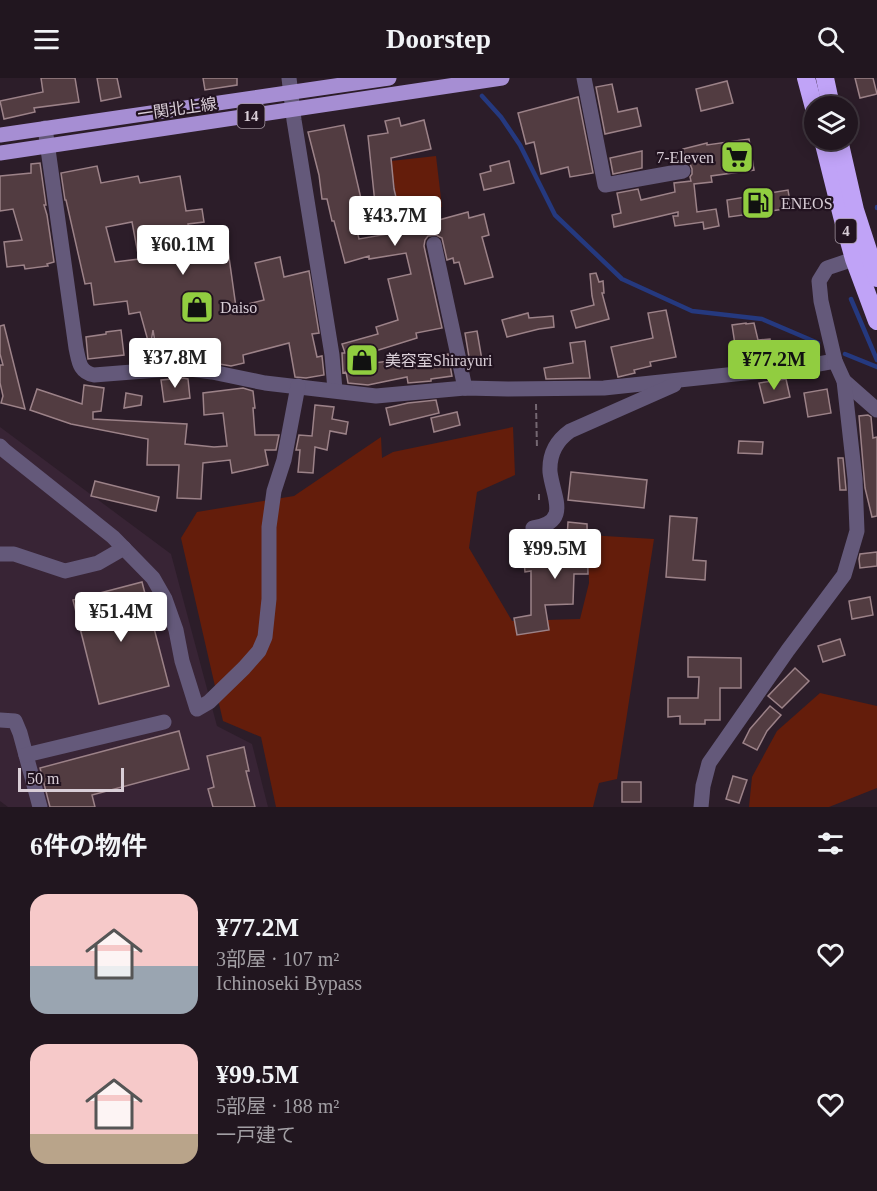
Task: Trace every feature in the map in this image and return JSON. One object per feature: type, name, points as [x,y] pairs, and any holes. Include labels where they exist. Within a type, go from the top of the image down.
[{"type":"highway","points":[[806,78],[811,96]]},
{"type":"highway","points":[[825,78],[829,96]]},
{"type":"highway","name":"4","points":[[826,150],[854,259],[877,321]]},
{"type":"highway","name":"4","points":[[840,150],[855,210],[877,276]]},
{"type":"main road","name":"一関北上線","points":[[0,135],[290,86],[389,78]]},
{"type":"main road","name":"一関北上線","points":[[0,153],[502,78]]},
{"type":"street","points":[[584,78],[605,185],[683,171]]},
{"type":"street","points":[[290,86],[336,390]]},
{"type":"street","points":[[45,128],[76,348],[84,371],[94,375],[183,368],[265,383],[376,396],[465,388],[604,388],[802,367],[835,361]]},
{"type":"street","points":[[434,244],[465,388]]},
{"type":"street","points":[[701,807],[709,763],[844,575],[857,531],[855,479],[844,381],[835,361],[821,301],[819,282],[827,268],[854,259]]},
{"type":"street","points":[[533,528],[545,525],[556,516],[557,503],[550,470],[553,452],[562,437],[621,407],[688,379]]},
{"type":"street","points":[[844,381],[877,410]]},
{"type":"street","points":[[0,446],[113,537],[153,578],[165,599],[176,630],[182,661],[197,709],[209,702],[244,668],[260,651],[266,637],[269,599],[269,527],[274,491],[284,460],[297,386]]},
{"type":"street","points":[[0,554],[14,554],[65,571],[98,563],[124,548]]},
{"type":"street","points":[[0,720],[15,721],[40,807]]},
{"type":"street","points":[[26,755],[164,722]]},
{"type":"path","points":[[536,389],[538,458]]},
{"type":"path","points":[[539,492],[539,503]]},
{"type":"shaded area","points":[[436,156],[442,207],[398,212],[391,161]]},
{"type":"shaded area","points":[[0,427],[171,554],[217,726],[252,744],[268,807],[8,807],[0,801]]},
{"type":"shaded area","points":[[513,427],[515,475],[477,492],[469,548],[512,621],[580,619],[589,583],[588,535],[654,539],[617,779],[599,783],[593,807],[276,807],[261,737],[223,721],[181,538],[197,512],[294,496],[381,437],[382,458],[393,452]]},
{"type":"shaded area","points":[[820,693],[877,706],[877,788],[829,807],[749,807],[752,777],[777,731]]},
{"type":"building","points":[[41,78],[75,78],[79,102],[34,108],[35,112],[4,119],[0,101],[43,92]]},
{"type":"building","points":[[97,78],[117,78],[121,97],[101,101]]},
{"type":"building","points":[[203,78],[237,78],[237,85],[205,90]]},
{"type":"building","points":[[855,78],[873,78],[877,94],[860,98]]},
{"type":"building","points":[[727,81],[733,103],[701,111],[696,89]]},
{"type":"building","points":[[612,84],[618,112],[637,108],[641,126],[605,134],[596,87]]},
{"type":"building","points":[[578,97],[593,173],[570,177],[568,167],[541,174],[534,142],[526,144],[518,113]]},
{"type":"building","points":[[399,118],[401,126],[424,120],[431,149],[391,158],[394,189],[401,218],[434,214],[435,221],[468,212],[469,218],[484,214],[489,235],[482,237],[493,277],[465,284],[459,262],[454,263],[453,258],[447,260],[442,238],[436,235],[428,236],[424,246],[442,328],[416,333],[417,338],[356,357],[357,365],[448,354],[452,376],[408,383],[407,377],[368,385],[348,383],[346,372],[343,373],[342,353],[345,353],[342,344],[378,334],[376,327],[398,320],[388,279],[411,274],[406,253],[369,259],[369,256],[345,263],[327,199],[322,199],[319,175],[308,132],[344,125],[365,216],[354,219],[359,239],[388,234],[384,212],[376,213],[368,136],[388,133],[385,121]]},
{"type":"building","points":[[749,139],[754,170],[711,176],[712,182],[694,184],[697,212],[716,209],[719,226],[704,229],[703,222],[675,226],[673,216],[678,216],[678,212],[614,227],[612,215],[621,213],[617,193],[638,189],[641,200],[675,192],[674,183],[691,181],[692,169],[686,162],[683,149],[707,143],[707,145]]},
{"type":"building","points":[[642,151],[642,168],[613,174],[610,158]]},
{"type":"building","points":[[509,161],[514,183],[484,190],[480,174],[491,171],[490,166]]},
{"type":"building","points":[[40,163],[46,205],[44,205],[54,262],[47,264],[48,266],[25,269],[24,265],[7,267],[4,242],[22,240],[13,209],[0,211],[0,176],[31,173],[31,164]]},
{"type":"building","points":[[97,166],[101,183],[138,176],[140,183],[180,176],[186,211],[202,209],[204,222],[188,224],[192,248],[227,243],[236,307],[264,300],[255,263],[280,257],[284,277],[309,271],[319,333],[312,334],[317,357],[322,356],[324,375],[295,377],[289,343],[243,355],[244,363],[231,366],[184,358],[158,360],[153,330],[150,348],[140,312],[129,314],[127,301],[94,305],[91,283],[85,284],[61,173]],"holes":[[[132,222],[139,259],[115,262],[106,227]]]},
{"type":"building","points":[[788,190],[791,208],[729,217],[727,200]]},
{"type":"building","points":[[596,273],[599,282],[603,281],[604,293],[602,293],[609,319],[576,328],[571,311],[594,305],[590,274]]},
{"type":"building","points":[[666,310],[676,357],[650,362],[651,366],[618,377],[611,347],[653,338],[648,313]]},
{"type":"building","points":[[528,313],[529,318],[553,316],[554,327],[507,337],[502,320]]},
{"type":"building","points":[[754,323],[758,340],[770,339],[773,360],[738,364],[732,325]]},
{"type":"building","points":[[4,325],[25,409],[1,403],[3,396],[0,365],[3,365],[0,354],[0,326]]},
{"type":"building","points":[[121,330],[124,355],[88,359],[86,337]]},
{"type":"building","points":[[477,331],[482,360],[470,363],[465,333]]},
{"type":"building","points":[[585,341],[590,378],[546,379],[544,368],[573,363],[570,343]]},
{"type":"building","points":[[188,379],[190,398],[164,402],[161,380]]},
{"type":"building","points":[[786,379],[790,397],[764,403],[759,383]]},
{"type":"building","points":[[84,385],[104,388],[101,411],[93,412],[93,419],[187,424],[185,444],[214,447],[227,446],[223,413],[204,415],[203,393],[243,388],[253,391],[255,435],[279,435],[276,450],[265,450],[268,465],[232,473],[230,460],[203,463],[201,499],[177,498],[179,465],[147,465],[148,439],[71,424],[30,410],[37,389],[82,404]]},
{"type":"building","points":[[827,389],[831,413],[808,417],[804,393]]},
{"type":"building","points":[[126,393],[142,396],[141,405],[124,408]]},
{"type":"building","points":[[436,400],[439,413],[390,425],[386,408]]},
{"type":"building","points":[[315,405],[334,407],[332,419],[348,422],[346,434],[330,431],[327,450],[315,447],[313,473],[298,472],[300,450],[296,450],[299,435],[312,436]]},
{"type":"building","points":[[457,412],[460,425],[434,432],[431,418]]},
{"type":"building","points":[[859,416],[871,417],[873,438],[877,437],[877,516],[872,517],[865,488]]},
{"type":"building","points":[[739,441],[763,442],[762,454],[738,453]]},
{"type":"building","points":[[838,458],[843,458],[846,490],[840,490]]},
{"type":"building","points":[[571,472],[647,480],[644,508],[568,500]]},
{"type":"building","points":[[95,481],[159,497],[156,511],[91,496]]},
{"type":"building","points":[[670,516],[697,518],[693,560],[706,561],[705,580],[666,577]]},
{"type":"building","points":[[568,522],[587,524],[588,574],[574,574],[573,604],[545,605],[549,630],[517,635],[514,618],[531,615],[531,571],[525,572],[524,561],[566,557]]},
{"type":"building","points":[[877,552],[877,566],[860,568],[860,554]]},
{"type":"building","points":[[142,582],[169,686],[99,704],[73,600]]},
{"type":"building","points":[[870,597],[873,615],[852,619],[849,601]]},
{"type":"building","points":[[840,639],[845,655],[823,662],[818,646]]},
{"type":"building","points":[[688,657],[741,658],[741,688],[720,688],[720,720],[705,720],[705,724],[680,724],[680,716],[668,717],[668,698],[698,698],[699,677],[688,677]]},
{"type":"building","points":[[795,668],[809,681],[782,708],[768,696]]},
{"type":"building","points":[[770,706],[781,715],[767,731],[757,750],[743,743],[750,729]]},
{"type":"building","points":[[179,731],[189,769],[92,795],[95,807],[50,807],[40,768]]},
{"type":"building","points":[[244,747],[249,771],[246,771],[255,807],[213,807],[208,789],[214,787],[207,756]]},
{"type":"building","points":[[733,776],[747,780],[739,803],[726,799]]},
{"type":"building","points":[[622,782],[641,782],[641,802],[622,802]]},
{"type":"waterway","points":[[482,96],[501,117],[520,145],[555,215],[622,279],[692,311],[762,319],[818,343]]},
{"type":"waterway","points":[[851,299],[877,360]]},
{"type":"waterway","points":[[845,354],[877,367]]},
{"type":"place","name":"7-Eleven","points":[[737,157]]},
{"type":"place","name":"ENEOS","points":[[758,203]]},
{"type":"place","name":"Daiso","points":[[197,307]]},
{"type":"place","name":"美容室Shirayuri","points":[[362,360]]}]
